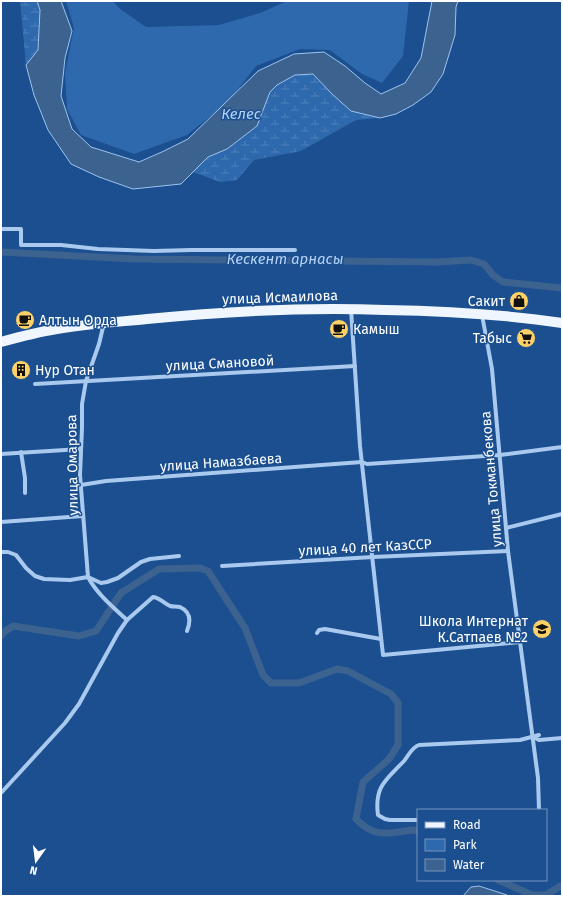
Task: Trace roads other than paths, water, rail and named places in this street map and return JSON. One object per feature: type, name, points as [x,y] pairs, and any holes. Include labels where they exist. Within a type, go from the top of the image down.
[{"type":"main road","name":"улица Исмаилова","points":[[1,342],[57,329],[104,322],[269,309],[351,309],[447,312],[528,318],[562,323]]},
{"type":"street","points":[[1,229],[21,229],[21,245],[154,252],[191,250],[295,250]]},
{"type":"street","points":[[351,309],[362,462],[383,655],[520,642]]},
{"type":"street","name":"улица Токманбекова","points":[[482,314],[492,369],[508,551],[533,736],[538,778],[539,809]]},
{"type":"street","name":"улица Омарова","points":[[88,578],[80,475],[82,404],[86,381],[104,322]]},
{"type":"street","name":"улица Смановой","points":[[35,384],[355,366]]},
{"type":"street","name":"улица Намазбаева","points":[[81,485],[106,481],[362,462],[367,464],[500,455],[562,447]]},
{"type":"street","points":[[1,454],[81,449]]},
{"type":"street","points":[[21,452],[25,478],[25,493]]},
{"type":"street","points":[[506,528],[562,514]]},
{"type":"street","points":[[1,522],[82,516]]},
{"type":"street","name":"улица 40 лет КазССР","points":[[222,566],[508,551]]},
{"type":"street","points":[[1,552],[8,552],[16,555],[26,568],[35,576],[44,579],[70,580],[88,578],[101,583],[118,578],[142,562],[150,559],[179,556]]},
{"type":"street","points":[[88,578],[91,583],[127,620]]},
{"type":"street","points":[[1,793],[65,723],[79,704],[118,633],[127,620],[153,597],[160,599],[169,605],[181,608],[190,616],[191,621],[187,631]]},
{"type":"street","points":[[317,633],[319,630],[325,629],[381,639]]},
{"type":"street","points":[[417,820],[385,819],[380,817],[377,808],[380,788],[386,778],[405,760],[414,747],[418,745],[520,740],[539,735]]},
{"type":"street","points":[[533,736],[539,740],[562,738]]},
{"type":"water","name":"Келес","points":[[37,1],[61,1],[72,31],[65,58],[61,96],[72,129],[91,147],[139,162],[188,139],[258,71],[294,54],[324,52],[381,94],[405,83],[421,58],[432,1],[458,1],[456,7],[455,35],[443,74],[431,92],[413,105],[396,114],[380,118],[351,111],[313,74],[295,75],[277,85],[270,92],[257,126],[227,149],[208,157],[181,184],[133,189],[99,177],[71,164],[48,130],[34,95],[26,65],[38,50],[40,10]]},
{"type":"water","points":[[479,886],[507,896],[463,896],[471,887]]},
{"type":"waterway","name":"Кескент арнасы","points":[[1,252],[135,259],[438,262],[471,260],[484,264],[493,275],[503,282],[562,288]]},
{"type":"waterway","points":[[1,636],[13,626],[79,636],[96,631],[121,593],[159,569],[200,568],[208,571],[245,628],[263,675],[271,683],[299,683],[337,669],[348,671],[391,694],[398,703],[398,745],[389,759],[363,782],[356,819],[370,830],[376,832],[389,833],[417,831]]},
{"type":"waterway","points":[[500,881],[532,895],[546,895],[562,885]]},
{"type":"place","name":"Сакит","points":[[519,301]]},
{"type":"place","name":"Алтын Орда","points":[[25,320]]},
{"type":"place","name":"Камыш","points":[[339,329]]},
{"type":"place","name":"Табыс","points":[[526,338]]},
{"type":"place","name":"Нур Отан","points":[[21,370]]},
{"type":"place","name":"Школа Интернат К.Сатпаев №2","points":[[542,629]]}]
